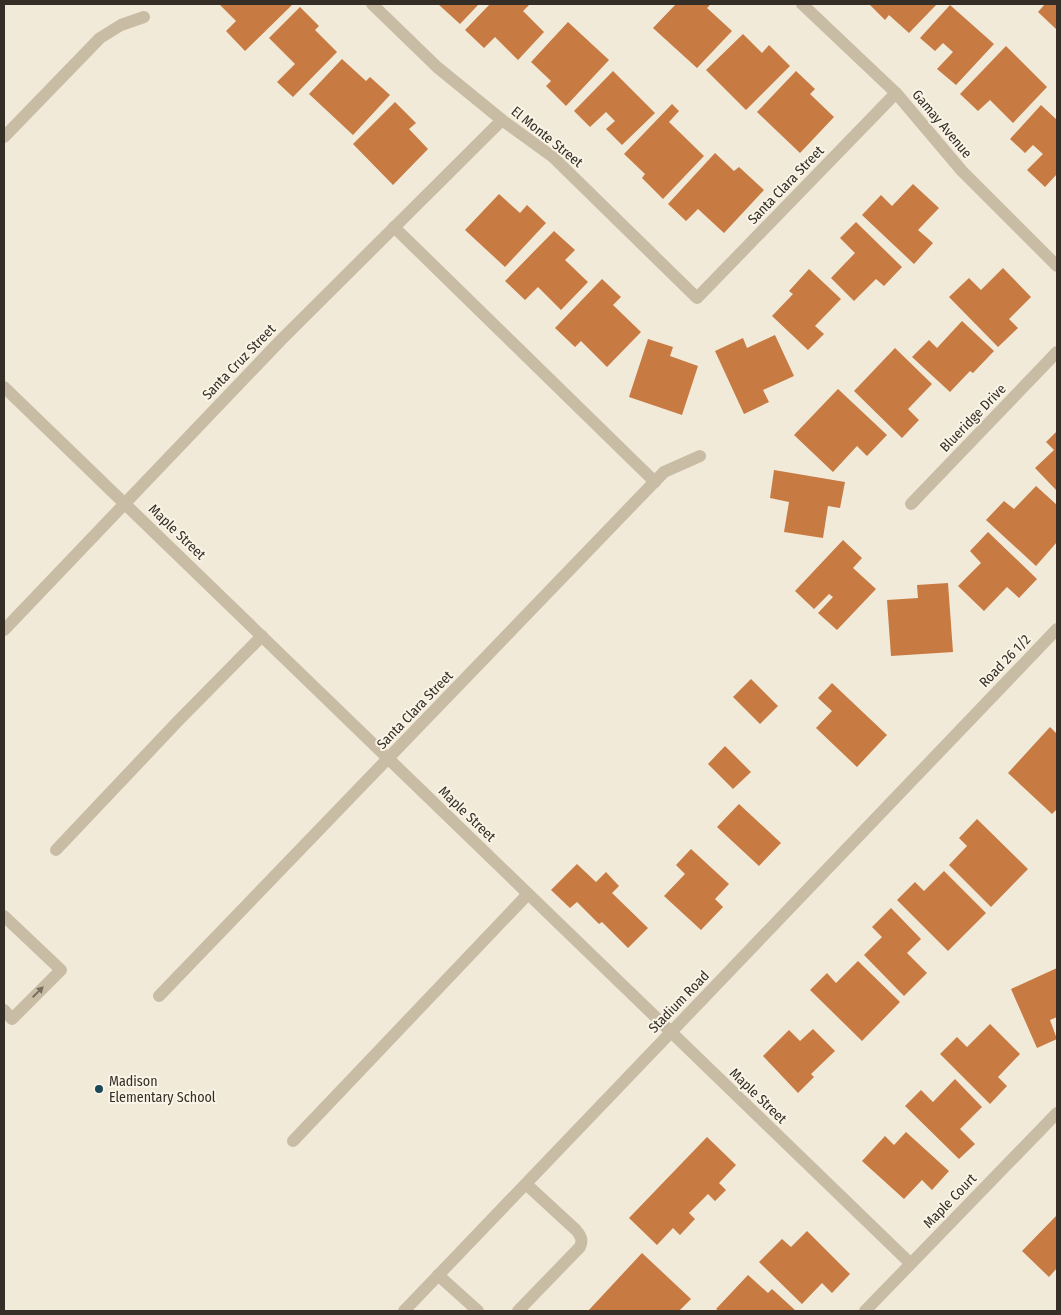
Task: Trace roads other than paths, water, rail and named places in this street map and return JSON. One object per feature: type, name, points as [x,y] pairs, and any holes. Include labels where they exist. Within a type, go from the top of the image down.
[{"type":"street","name":"El Monte Street","points":[[372,4],[437,67],[502,120],[553,157],[697,298]]},
{"type":"street","name":"Gamay Avenue","points":[[802,4],[896,93],[962,171],[1057,266]]},
{"type":"street","points":[[4,137],[100,38],[121,25],[144,17]]},
{"type":"street","name":"Santa Clara Street","points":[[697,298],[896,93]]},
{"type":"street","name":"Santa Cruz Street","points":[[4,630],[281,340],[502,120]]},
{"type":"street","points":[[394,227],[655,482]]},
{"type":"street","name":"Blueridge Drive","points":[[911,504],[1057,352]]},
{"type":"street","name":"Maple Street","points":[[4,387],[910,1264]]},
{"type":"street","name":"Santa Clara Street","points":[[158,996],[389,759],[664,472],[700,456]]},
{"type":"street","points":[[56,850],[179,720],[262,636]]},
{"type":"street","name":"Road 26 1/2","points":[[975,714],[1054,637]]},
{"type":"street","name":"Stadium Road","points":[[404,1311],[975,714]]},
{"type":"street","points":[[293,1141],[528,894]]},
{"type":"street","points":[[4,916],[61,970],[12,1019],[4,1010]]},
{"type":"street","name":"Maple Court","points":[[865,1311],[1057,1113]]},
{"type":"street","points":[[518,1311],[580,1247],[582,1242],[576,1230],[526,1184]]},
{"type":"street","points":[[438,1275],[478,1311]]},
{"type":"place","name":"Madison Elementary School","points":[[99,1089]]}]
